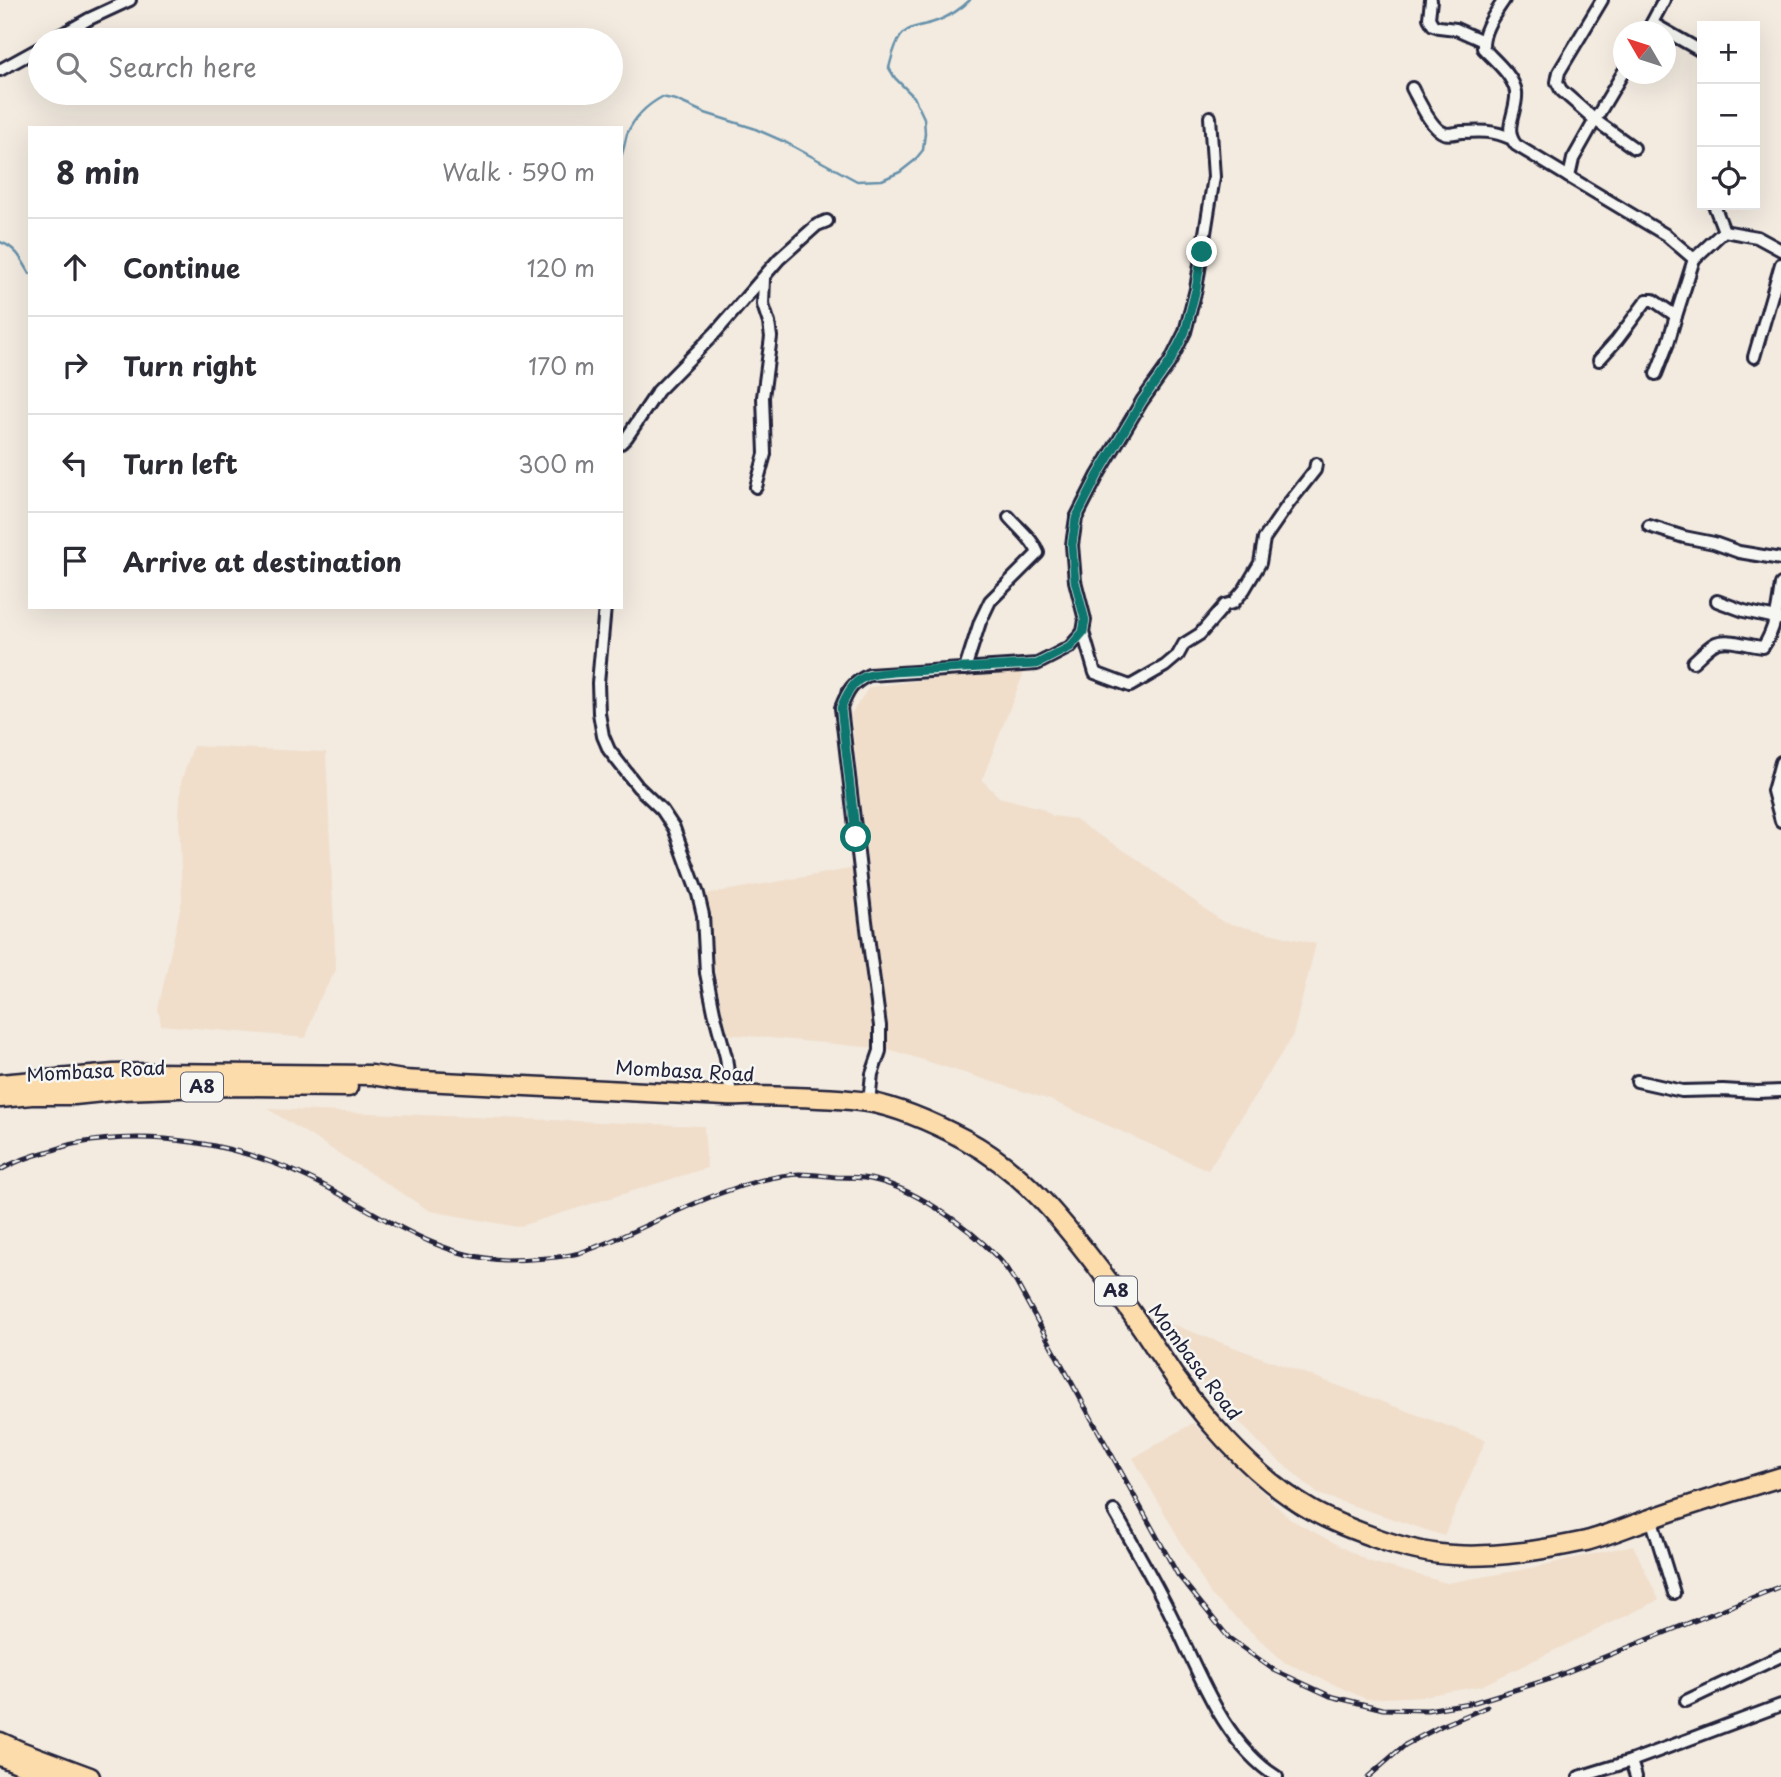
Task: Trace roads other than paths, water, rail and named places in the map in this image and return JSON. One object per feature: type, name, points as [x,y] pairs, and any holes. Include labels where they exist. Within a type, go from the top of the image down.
[{"type":"highway","name":"Mombasa Road","points":[[0,1084],[149,1073],[372,1075],[403,1080],[869,1102],[912,1114],[967,1140],[1028,1184],[1068,1229],[1141,1324],[1161,1357],[1210,1420],[1244,1458],[1292,1498],[1333,1521],[1402,1548],[1452,1555],[1520,1553],[1589,1540],[1712,1497],[1781,1477]]},
{"type":"highway","name":"Mombasa Road","points":[[0,1098],[234,1086],[374,1086],[403,1080]]},
{"type":"highway","points":[[0,1111],[74,1095]]},
{"type":"highway","points":[[0,1742],[90,1777]]},
{"type":"highway","points":[[0,1756],[53,1777]]},
{"type":"street","points":[[104,12],[113,0]]},
{"type":"street","points":[[74,28],[130,0]]},
{"type":"street","points":[[1431,0],[1429,18],[1433,24],[1456,29],[1483,41]]},
{"type":"street","points":[[1504,0],[1490,22],[1483,48],[1512,80],[1516,90],[1509,129],[1510,138]]},
{"type":"street","points":[[1602,0],[1559,72],[1557,82],[1561,90],[1595,120],[1634,148]]},
{"type":"street","points":[[1652,21],[1664,0]]},
{"type":"street","points":[[1676,39],[1697,49]]},
{"type":"street","points":[[0,70],[28,55]]},
{"type":"street","points":[[1569,177],[1573,159],[1616,84]]},
{"type":"street","points":[[1412,88],[1420,105],[1438,130],[1445,134],[1483,130],[1510,138],[1516,145],[1666,234],[1694,259]]},
{"type":"street","points":[[1210,117],[1214,177],[1196,289],[1185,332],[1170,362],[1142,401],[1098,475],[1076,518],[1072,545],[1075,581],[1085,620],[1083,632],[1095,673],[1130,686],[1165,666],[1178,655],[1184,644],[1200,634],[1225,605],[1234,603],[1260,563],[1264,539],[1315,470],[1316,464]]},
{"type":"street","points":[[1716,210],[1724,231]]},
{"type":"street","points":[[623,441],[658,391],[716,332],[779,259],[817,225],[827,221]]},
{"type":"street","points":[[1656,374],[1694,259],[1724,231]]},
{"type":"street","points":[[1724,231],[1757,237],[1781,250]]},
{"type":"street","points":[[1754,357],[1781,264]]},
{"type":"street","points":[[756,487],[765,454],[763,397],[771,337],[763,305],[764,278]]},
{"type":"street","points":[[1599,360],[1647,300],[1653,300],[1676,316]]},
{"type":"street","points":[[964,669],[979,622],[990,601],[1038,553],[1032,542],[1009,517]]},
{"type":"street","points":[[1649,526],[1739,552],[1781,559]]},
{"type":"street","points":[[1693,662],[1716,642],[1730,640],[1763,647],[1778,619],[1781,584]]},
{"type":"street","points":[[1717,601],[1778,619]]},
{"type":"street","points":[[605,609],[598,684],[603,736],[619,763],[643,793],[662,810],[674,828],[694,883],[703,915],[706,973],[726,1057],[731,1096]]},
{"type":"street","points":[[869,1102],[872,1073],[880,1051],[880,1026],[841,708],[856,681],[870,674],[1037,664],[1070,647],[1083,632]]},
{"type":"street","points":[[1781,762],[1773,791],[1781,821]]},
{"type":"street","points":[[1637,1081],[1682,1091],[1781,1091]]},
{"type":"street","points":[[1114,1511],[1169,1611],[1206,1690],[1231,1732],[1256,1762],[1277,1777]]},
{"type":"street","points":[[1651,1518],[1674,1593]]},
{"type":"street","points":[[1686,1701],[1781,1656]]},
{"type":"street","points":[[1579,1777],[1631,1761],[1781,1705]]},
{"type":"street","points":[[1631,1761],[1636,1777]]},
{"type":"waterway","points":[[623,149],[627,134],[637,117],[662,97],[753,128],[857,181],[882,180],[900,172],[914,161],[923,150],[925,133],[924,118],[914,97],[889,68],[895,47],[904,32],[946,17],[970,0]]},
{"type":"waterway","points":[[0,242],[14,251],[28,271]]},
{"type":"railway","points":[[0,1170],[29,1157],[73,1144],[133,1138],[193,1142],[223,1148],[281,1166],[333,1190],[428,1241],[478,1257],[505,1260],[555,1257],[582,1252],[706,1199],[771,1178],[804,1174],[862,1178],[886,1183],[921,1199],[954,1220],[984,1244],[1004,1265],[1016,1282],[1178,1575],[1229,1638],[1274,1670],[1330,1696],[1383,1709],[1427,1710],[1475,1702],[1547,1680],[1781,1586]]},
{"type":"railway","points":[[1368,1777],[1405,1745],[1441,1726],[1487,1707]]}]
